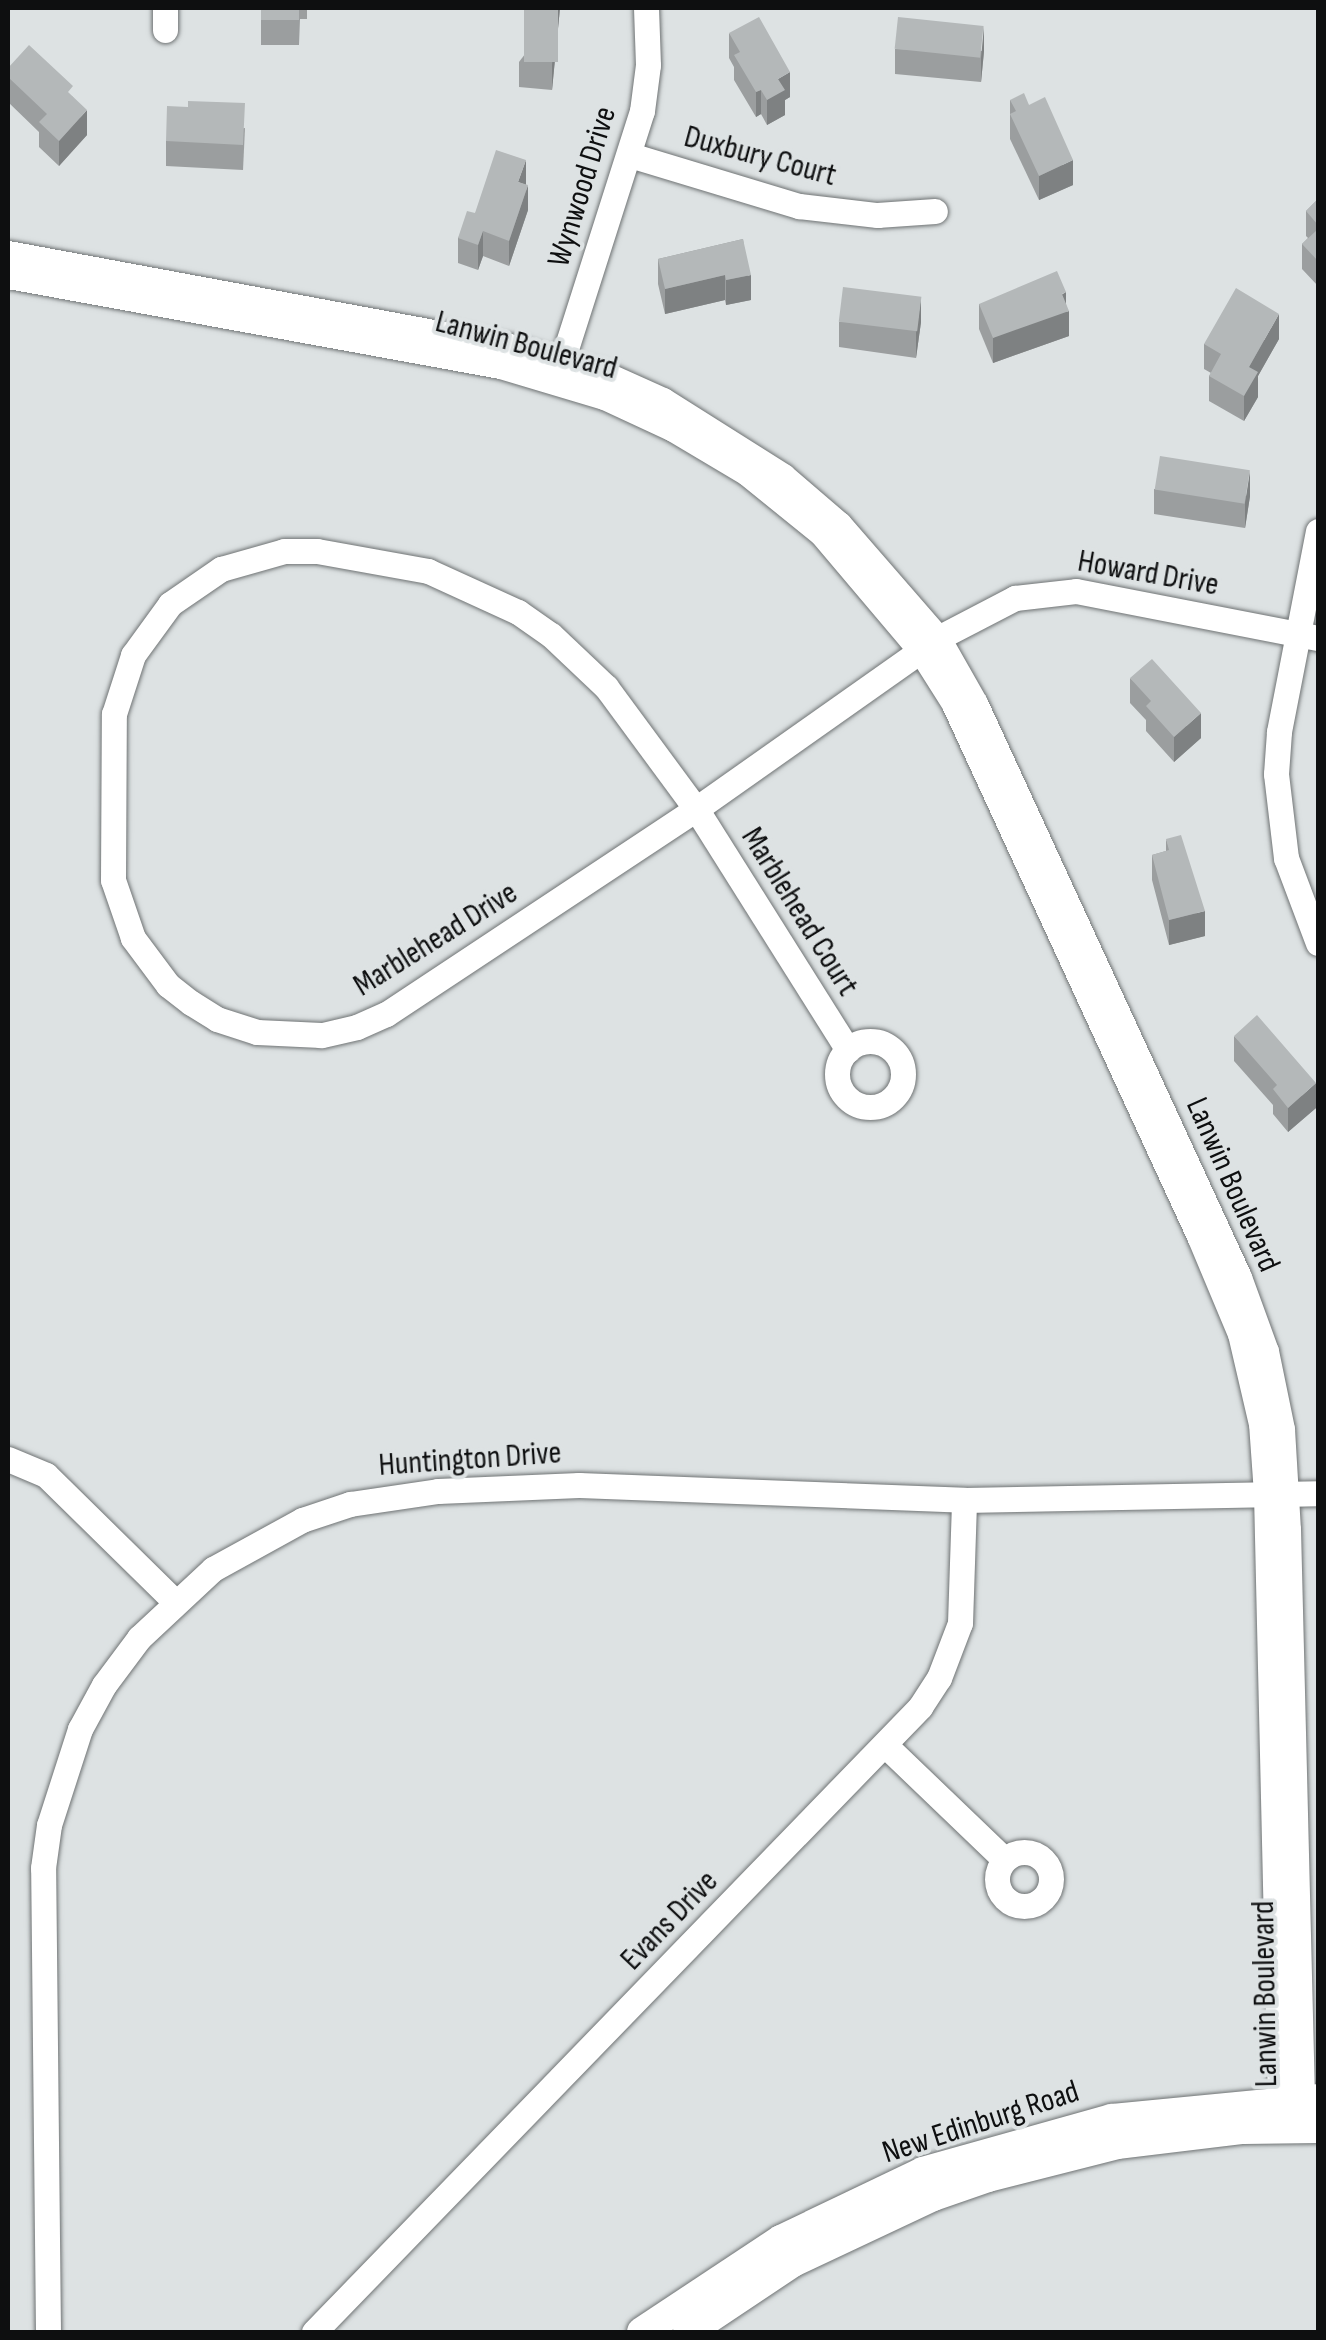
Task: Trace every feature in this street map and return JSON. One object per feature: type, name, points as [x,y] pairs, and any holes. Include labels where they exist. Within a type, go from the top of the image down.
[{"type":"main road","name":"New Edinburg Road","points":[[642,2332],[781,2240],[923,2172],[1112,2119],[1302,2111]]},
{"type":"main road","name":"New Edinburg Road","points":[[688,2332],[793,2262],[933,2196],[1117,2144],[1302,2111]]},
{"type":"street","name":"Wynwood Drive","points":[[559,370],[630,155],[648,66],[646,8]]},
{"type":"street","name":"Duxbury Court","points":[[630,155],[800,206],[878,215],[935,211]]},
{"type":"street","name":"Lanwin Boulevard","points":[[8,253],[559,370],[663,400],[783,476],[839,524],[929,644],[1240,1334],[1276,1493],[1302,2111]]},
{"type":"street","name":"Lanwin Boulevard","points":[[8,276],[500,366],[559,370]]},
{"type":"street","points":[[1318,530],[1308,636],[1278,732],[1278,817],[1298,899],[1318,943]]},
{"type":"street","name":"Marblehead Drive","points":[[696,810],[606,687],[535,624],[472,588],[428,572],[317,551],[252,557],[195,583],[146,632],[122,682],[114,714],[110,854],[122,915],[149,963],[168,985],[218,1019],[257,1032],[322,1035],[386,1014],[696,810],[929,644]]},
{"type":"street","name":"Howard Drive","points":[[929,644],[1015,598],[1076,591],[1308,636]]},
{"type":"street","name":"Marblehead Court","points":[[696,810],[848,1050]]},
{"type":"street","points":[[8,1459],[46,1476],[174,1601]]},
{"type":"street","name":"Huntington Drive","points":[[48,2332],[42,1868],[48,1825],[80,1729],[104,1685],[138,1638],[174,1601],[256,1542],[302,1520],[399,1494],[579,1485],[964,1500],[1318,1493]]},
{"type":"street","name":"Evans Drive","points":[[314,2332],[920,1707],[951,1653],[964,1589],[964,1500]]},
{"type":"street","points":[[885,1745],[1004,1860]]},
{"type":"building","points":[[261,8],[299,8],[299,20],[261,20]]},
{"type":"building","points":[[524,8],[558,8],[558,62],[524,62]]},
{"type":"building","points":[[759,17],[790,72],[778,79],[785,90],[767,100],[761,90],[756,92],[734,55],[740,52],[729,33]]},
{"type":"building","points":[[898,17],[984,26],[980,58],[895,49]]},
{"type":"building","points":[[29,45],[73,86],[68,92],[87,110],[59,141],[39,122],[47,114],[8,77],[8,68]]},
{"type":"building","points":[[1024,93],[1029,105],[1045,97],[1073,160],[1039,176],[1010,114],[1016,111],[1010,100]]},
{"type":"building","points":[[188,101],[245,103],[243,145],[166,141],[167,106],[188,107]]},
{"type":"building","points":[[496,150],[526,160],[518,182],[528,185],[509,241],[483,231],[478,245],[458,238],[467,211],[475,213]]},
{"type":"building","points":[[1318,199],[1318,225],[1306,211]]},
{"type":"building","points":[[1318,229],[1318,261],[1302,244]]},
{"type":"building","points":[[743,239],[751,275],[726,280],[725,275],[665,289],[658,259]]},
{"type":"building","points":[[1057,271],[1069,311],[993,338],[979,304]]},
{"type":"building","points":[[843,287],[921,297],[917,331],[839,322]]},
{"type":"building","points":[[1236,288],[1279,314],[1249,367],[1258,372],[1244,396],[1209,376],[1221,354],[1204,344]]},
{"type":"building","points":[[1160,456],[1250,470],[1245,504],[1155,490]]},
{"type":"building","points":[[1152,659],[1201,713],[1174,737],[1146,706],[1151,701],[1130,678]]},
{"type":"building","points":[[1181,835],[1205,911],[1169,920],[1152,855],[1169,850],[1166,839]]},
{"type":"building","points":[[1257,1015],[1316,1083],[1288,1108],[1273,1089],[1277,1085],[1234,1036]]}]
